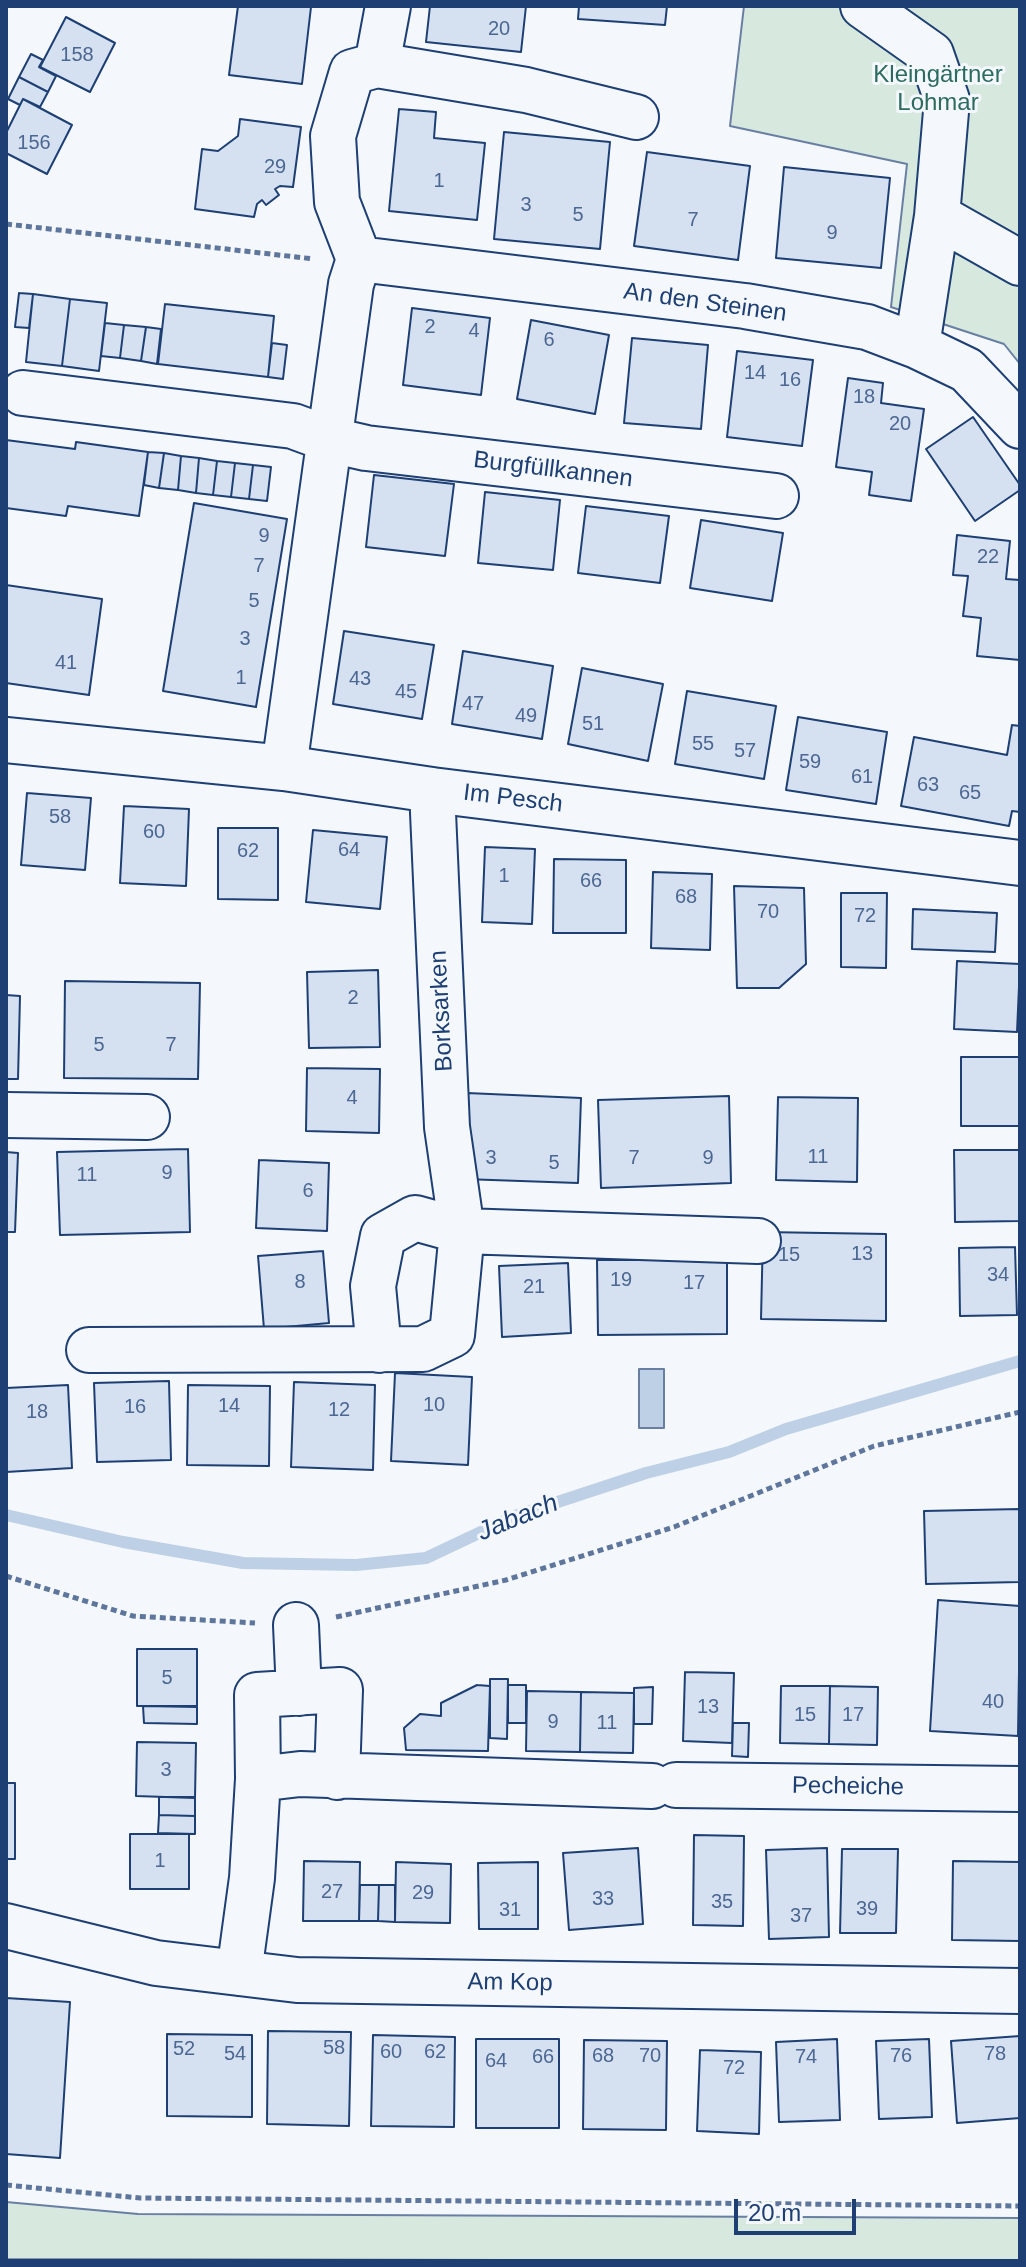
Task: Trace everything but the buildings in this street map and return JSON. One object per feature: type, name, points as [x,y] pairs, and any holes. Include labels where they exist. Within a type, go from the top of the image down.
[{"type":"street","points":[[377,65],[388,6]]},
{"type":"street","points":[[863,6],[931,54],[947,100],[937,216],[917,346]]},
{"type":"street","points":[[284,768],[351,284],[359,259],[337,202],[333,136],[352,72],[377,65],[526,90],[636,117]]},
{"type":"street","points":[[937,216],[1020,263]]},
{"type":"street","name":"An den Steinen","points":[[359,259],[745,306],[867,327],[967,370],[1020,426]]},
{"type":"street","name":"Burgfüllkannen","points":[[23,393],[293,426],[331,440],[366,448],[776,496]]},
{"type":"street","name":"Im Pesch","points":[[6,740],[284,768],[432,790],[1020,863]]},
{"type":"street","name":"Borksarken","points":[[89,1350],[423,1349],[452,1335],[462,1231],[447,1127],[432,790]]},
{"type":"street","points":[[6,1115],[147,1117]]},
{"type":"street","points":[[379,1350],[373,1286],[383,1236],[415,1218],[462,1231],[758,1241]]},
{"type":"street","points":[[296,1625],[299,1693]]},
{"type":"street","points":[[239,1973],[252,1878],[258,1779],[257,1695],[340,1690],[337,1777]]},
{"type":"street","name":"Pecheiche","points":[[258,1779],[300,1774],[664,1785],[1020,1789]]},
{"type":"street","name":"Am Kop","points":[[6,1926],[156,1963],[297,1980],[1020,1991]]},
{"type":"path","points":[[6,224],[331,261],[359,259]]},
{"type":"path","points":[[6,1576],[133,1616],[296,1625],[506,1580],[674,1527],[874,1446],[1020,1412]]},
{"type":"path","points":[[6,2185],[140,2198],[1020,2206]]},
{"type":"green space","name":"Kleingärtner Lohmar","points":[[744,6],[1020,6],[1020,364],[1004,344],[891,307],[907,164],[730,126]]},
{"type":"green space","points":[[6,2202],[138,2214],[1020,2218],[1020,2261],[6,2259]]},
{"type":"water","points":[[639,1369],[664,1369],[664,1428],[639,1428]]},
{"type":"waterway","name":"Jabach","points":[[6,1515],[123,1542],[243,1563],[356,1565],[426,1558],[515,1516],[646,1473],[729,1452],[786,1429],[1020,1361]]}]
